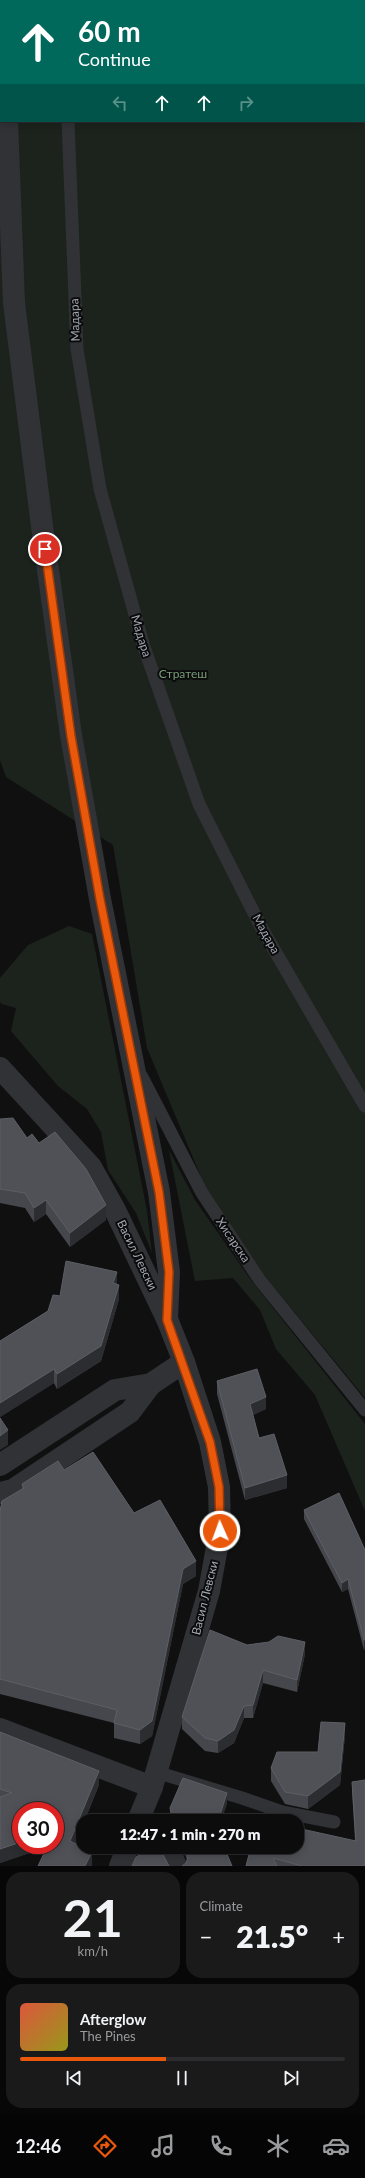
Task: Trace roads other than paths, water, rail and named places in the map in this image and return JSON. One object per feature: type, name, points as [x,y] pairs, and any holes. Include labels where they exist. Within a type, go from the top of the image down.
[{"type":"street","points":[[7,122],[14,303],[42,526],[71,736],[130,1052],[159,1192],[169,1272],[167,1320]]},
{"type":"street","name":"Васил Левски","points":[[0,1068],[90,1167],[139,1257],[184,1362],[210,1442],[219,1487],[220,1531],[209,1591],[154,1780],[141,1814]]},
{"type":"street","points":[[0,1493],[13,1490],[130,1412],[151,1384],[184,1362]]},
{"type":"street","points":[[0,1465],[115,1390],[151,1384]]},
{"type":"street","points":[[0,1729],[154,1780]]},
{"type":"street","points":[[120,1866],[125,1854]]},
{"type":"street","points":[[171,1854],[176,1866]]},
{"type":"lane","name":"Мадара","points":[[68,122],[76,349],[100,489],[144,647],[199,804],[261,927],[365,1106]]},
{"type":"lane","name":"Хисарска","points":[[130,1052],[202,1194],[259,1279],[365,1410]]},
{"type":"lane","points":[[154,1780],[242,1798],[282,1812],[334,1822]]},
{"type":"park label","name":"Стратеш","points":[[183,674]]}]
